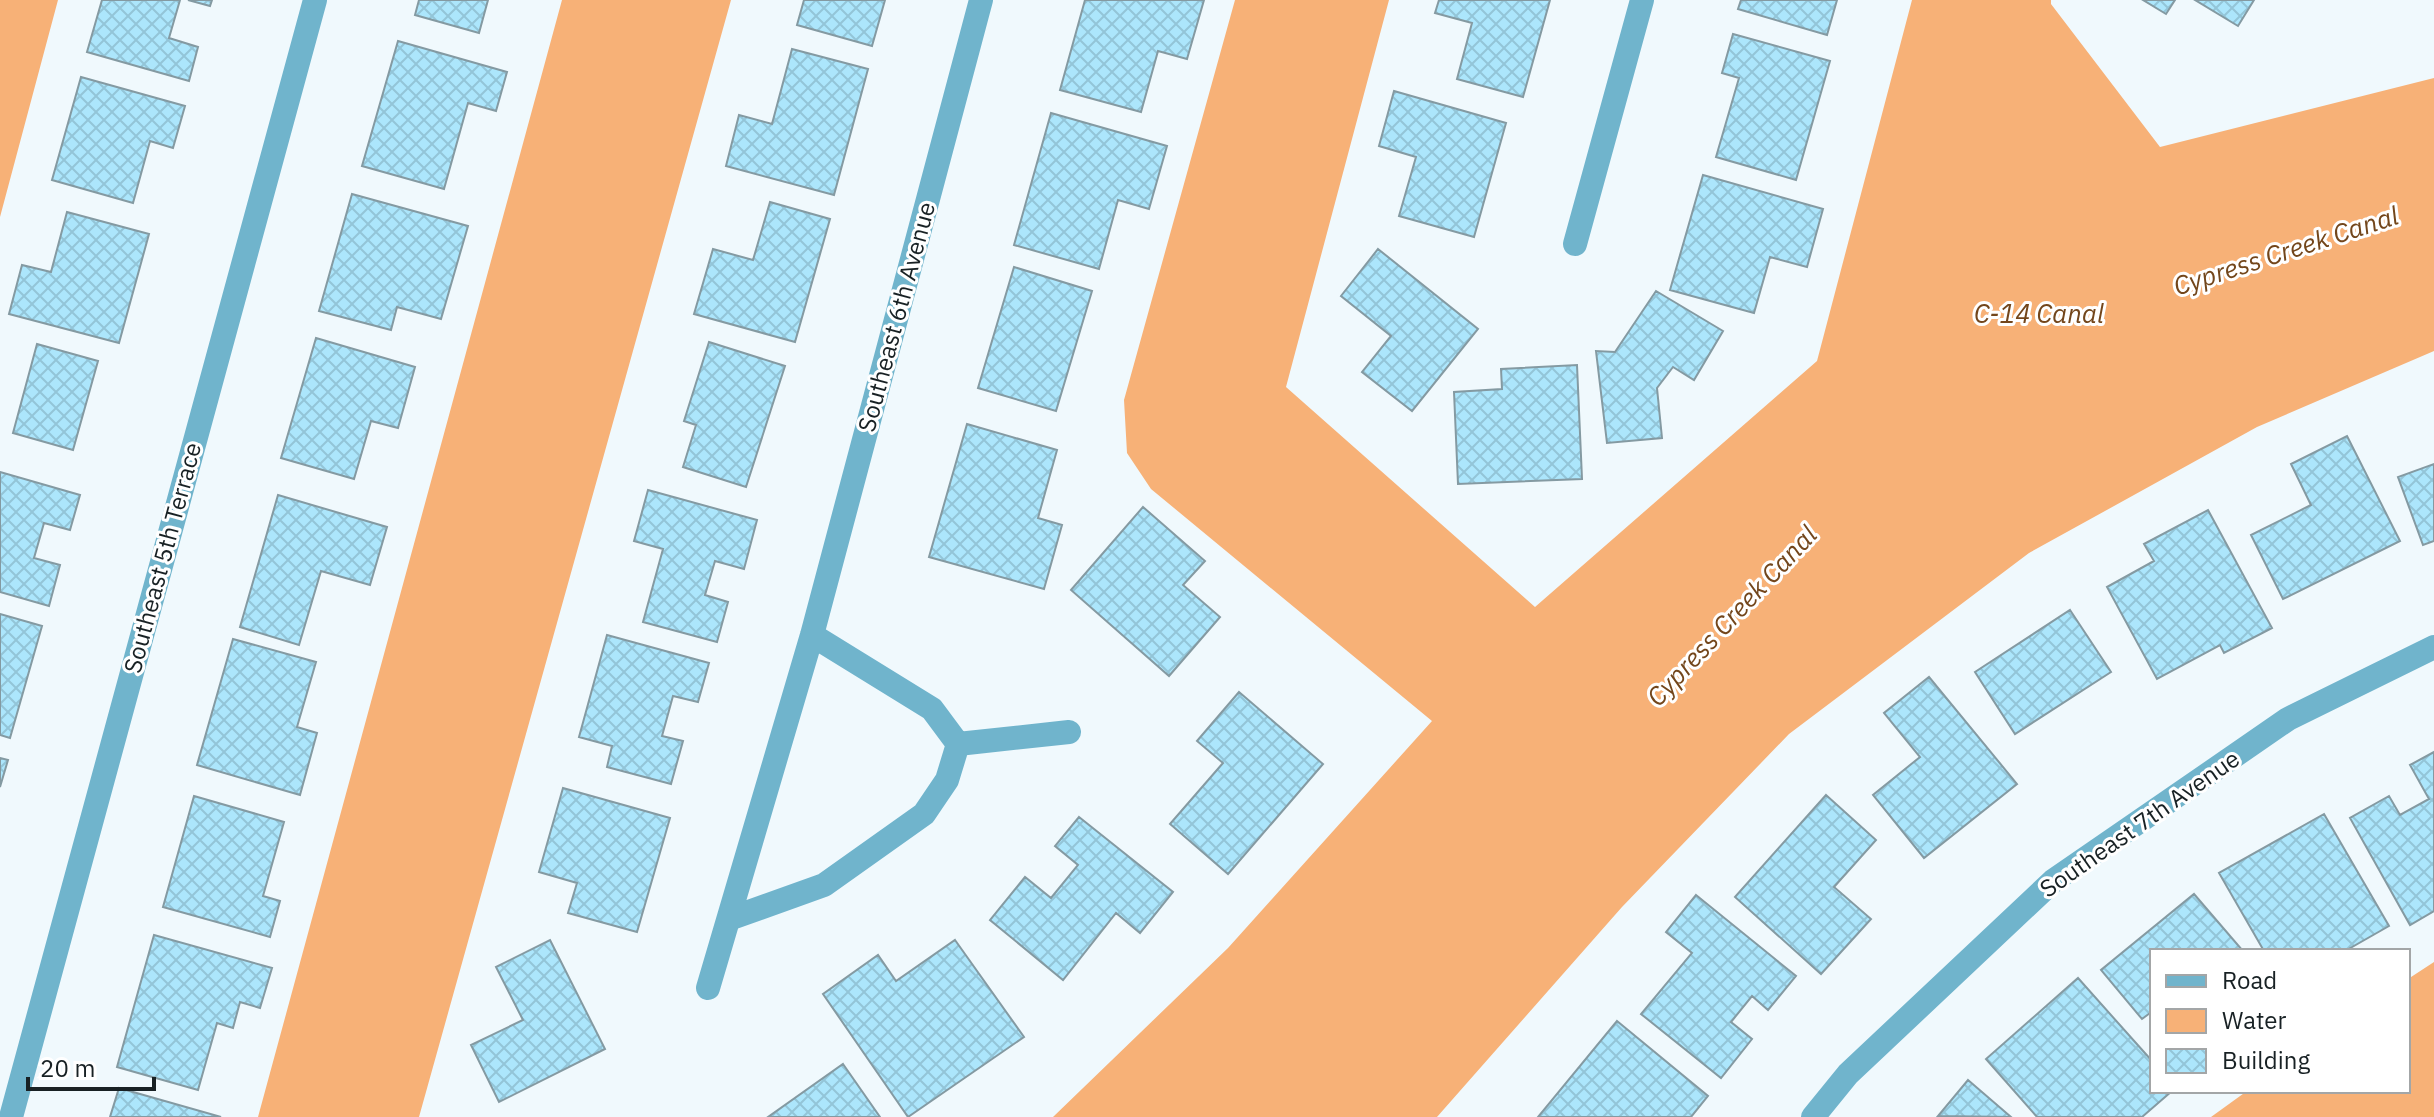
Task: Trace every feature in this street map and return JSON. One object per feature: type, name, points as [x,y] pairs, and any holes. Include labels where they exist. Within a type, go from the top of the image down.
[{"type":"street","name":"Southeast 5th Terrace","points":[[11,1117],[315,0]]},
{"type":"street","name":"Southeast 6th Avenue","points":[[708,988],[812,635],[981,0]]},
{"type":"street","points":[[1575,244],[1642,0]]},
{"type":"street","points":[[812,635],[932,709],[958,744]]},
{"type":"street","name":"Southeast 7th Avenue","points":[[1813,1117],[1848,1074],[2053,881],[2288,719],[2434,647]]},
{"type":"street","points":[[958,744],[1069,732]]},
{"type":"street","points":[[729,919],[824,885],[924,814],[947,780],[958,744]]},
{"type":"water","points":[[0,0],[58,0],[0,217]]},
{"type":"water","points":[[562,0],[731,0],[419,1117],[258,1117]]},
{"type":"water","name":"C-14 Canal","points":[[1235,0],[1389,0],[1286,387],[1535,607],[1817,361],[1912,0],[2051,0],[2160,147],[2434,78],[2434,351],[2257,427],[2029,553],[1789,734],[1622,907],[1437,1117],[1053,1117],[1228,948],[1432,721],[1151,489],[1127,453],[1124,400]]},
{"type":"water","points":[[2434,962],[2434,1117],[2211,1117],[2244,1093],[2410,1093],[2410,978]]},
{"type":"building","points":[[102,0],[180,0],[169,38],[198,47],[189,81],[87,52]]},
{"type":"building","points":[[188,0],[212,0],[210,6]]},
{"type":"building","points":[[419,0],[488,0],[479,33],[415,15]]},
{"type":"building","points":[[804,0],[885,0],[872,46],[797,25]]},
{"type":"building","points":[[1085,0],[1204,0],[1187,59],[1158,51],[1141,112],[1060,90]]},
{"type":"building","points":[[1439,0],[1550,0],[1523,97],[1457,79],[1472,23],[1435,13]]},
{"type":"building","points":[[1741,0],[1837,0],[1827,35],[1738,9]]},
{"type":"building","points":[[2143,0],[2175,0],[2166,14]]},
{"type":"building","points":[[2195,0],[2254,0],[2238,26]]},
{"type":"building","points":[[1733,34],[1830,61],[1796,180],[1716,157],[1739,78],[1722,73]]},
{"type":"building","points":[[398,41],[507,72],[496,111],[468,103],[444,189],[362,166]]},
{"type":"building","points":[[792,49],[868,69],[834,195],[726,166],[739,115],[772,124]]},
{"type":"building","points":[[81,77],[185,106],[173,148],[150,141],[133,203],[52,180]]},
{"type":"building","points":[[1394,91],[1506,123],[1474,237],[1399,216],[1416,157],[1379,146]]},
{"type":"building","points":[[1051,113],[1167,146],[1149,209],[1118,200],[1099,269],[1014,245]]},
{"type":"building","points":[[1703,175],[1823,209],[1807,267],[1770,257],[1754,313],[1670,290]]},
{"type":"building","points":[[352,194],[468,226],[441,319],[397,307],[391,330],[319,311]]},
{"type":"building","points":[[770,202],[830,219],[795,342],[694,314],[713,249],[753,260]]},
{"type":"building","points":[[67,212],[149,234],[119,343],[9,314],[22,265],[51,272]]},
{"type":"building","points":[[1378,249],[1478,329],[1412,411],[1362,372],[1391,336],[1341,296]]},
{"type":"building","points":[[1014,267],[1092,291],[1056,411],[978,388]]},
{"type":"building","points":[[1656,291],[1723,331],[1694,380],[1673,367],[1657,388],[1662,438],[1607,443],[1596,351],[1615,352]]},
{"type":"building","points":[[316,338],[415,367],[398,428],[371,421],[354,479],[281,458]]},
{"type":"building","points":[[709,342],[785,366],[746,487],[683,467],[696,425],[684,421]]},
{"type":"building","points":[[37,344],[98,361],[73,450],[13,433]]},
{"type":"building","points":[[1577,365],[1582,479],[1458,484],[1454,392],[1502,389],[1501,369]]},
{"type":"building","points":[[967,424],[1057,450],[1038,518],[1062,525],[1044,589],[929,557]]},
{"type":"building","points":[[2347,436],[2400,541],[2283,599],[2251,535],[2311,505],[2291,464]]},
{"type":"building","points":[[2434,464],[2434,541],[2423,545],[2398,477]]},
{"type":"building","points":[[0,472],[80,495],[70,530],[44,523],[34,558],[60,565],[49,606],[0,592]]},
{"type":"building","points":[[648,490],[757,520],[744,569],[715,561],[705,595],[728,602],[717,642],[643,622],[663,549],[634,541]]},
{"type":"building","points":[[278,495],[387,527],[370,585],[321,571],[299,645],[240,627]]},
{"type":"building","points":[[1143,507],[1205,561],[1183,585],[1220,617],[1169,676],[1071,590]]},
{"type":"building","points":[[2208,510],[2272,628],[2224,653],[2220,645],[2157,679],[2107,587],[2154,561],[2144,544]]},
{"type":"building","points":[[2070,610],[2111,672],[2015,734],[1975,672]]},
{"type":"building","points":[[0,614],[42,626],[10,738],[0,735]]},
{"type":"building","points":[[607,635],[709,663],[698,702],[673,696],[662,736],[683,741],[671,784],[607,767],[612,746],[579,737]]},
{"type":"building","points":[[233,639],[316,662],[297,727],[317,733],[300,795],[197,765]]},
{"type":"building","points":[[1929,677],[2017,784],[1924,858],[1873,795],[1920,757],[1884,713]]},
{"type":"building","points":[[1239,692],[1323,764],[1228,874],[1170,824],[1223,763],[1197,741]]},
{"type":"building","points":[[2434,752],[2434,911],[2410,925],[2350,818],[2389,796],[2400,815],[2429,799],[2410,765]]},
{"type":"building","points":[[0,758],[8,760],[0,787]]},
{"type":"building","points":[[563,788],[670,818],[637,932],[568,913],[577,883],[539,872]]},
{"type":"building","points":[[1826,795],[1876,840],[1834,887],[1871,919],[1821,974],[1735,897]]},
{"type":"building","points":[[194,796],[284,822],[263,896],[280,901],[270,937],[163,907]]},
{"type":"building","points":[[2324,814],[2389,926],[2349,949],[2263,949],[2219,873]]},
{"type":"building","points":[[1079,817],[1173,892],[1140,933],[1116,913],[1063,980],[990,920],[1025,877],[1051,898],[1078,865],[1055,846]]},
{"type":"building","points":[[2194,894],[2241,949],[2150,949],[2150,1013],[2142,1019],[2101,970]]},
{"type":"building","points":[[1696,895],[1796,976],[1768,1010],[1752,996],[1731,1022],[1752,1039],[1721,1078],[1641,1014],[1692,953],[1666,932]]},
{"type":"building","points":[[154,935],[272,968],[260,1008],[240,1002],[233,1028],[217,1023],[198,1090],[117,1067]]},
{"type":"building","points":[[550,940],[605,1049],[499,1102],[471,1045],[523,1020],[496,967]]},
{"type":"building","points":[[955,940],[1024,1037],[908,1117],[823,994],[878,955],[896,981]]},
{"type":"building","points":[[2078,978],[2150,1059],[2150,1093],[2170,1093],[2142,1117],[2037,1117],[1986,1059]]},
{"type":"building","points":[[1617,1021],[1708,1096],[1691,1117],[1538,1117]]},
{"type":"building","points":[[843,1064],[880,1117],[768,1117]]},
{"type":"building","points":[[1968,1080],[2011,1117],[1938,1116]]},
{"type":"building","points":[[119,1088],[221,1117],[110,1117]]},
{"type":"water label","name":"Cypress Creek Canal","points":[[2286,251]]},
{"type":"water label","name":"Cypress Creek Canal","points":[[1732,616]]}]
